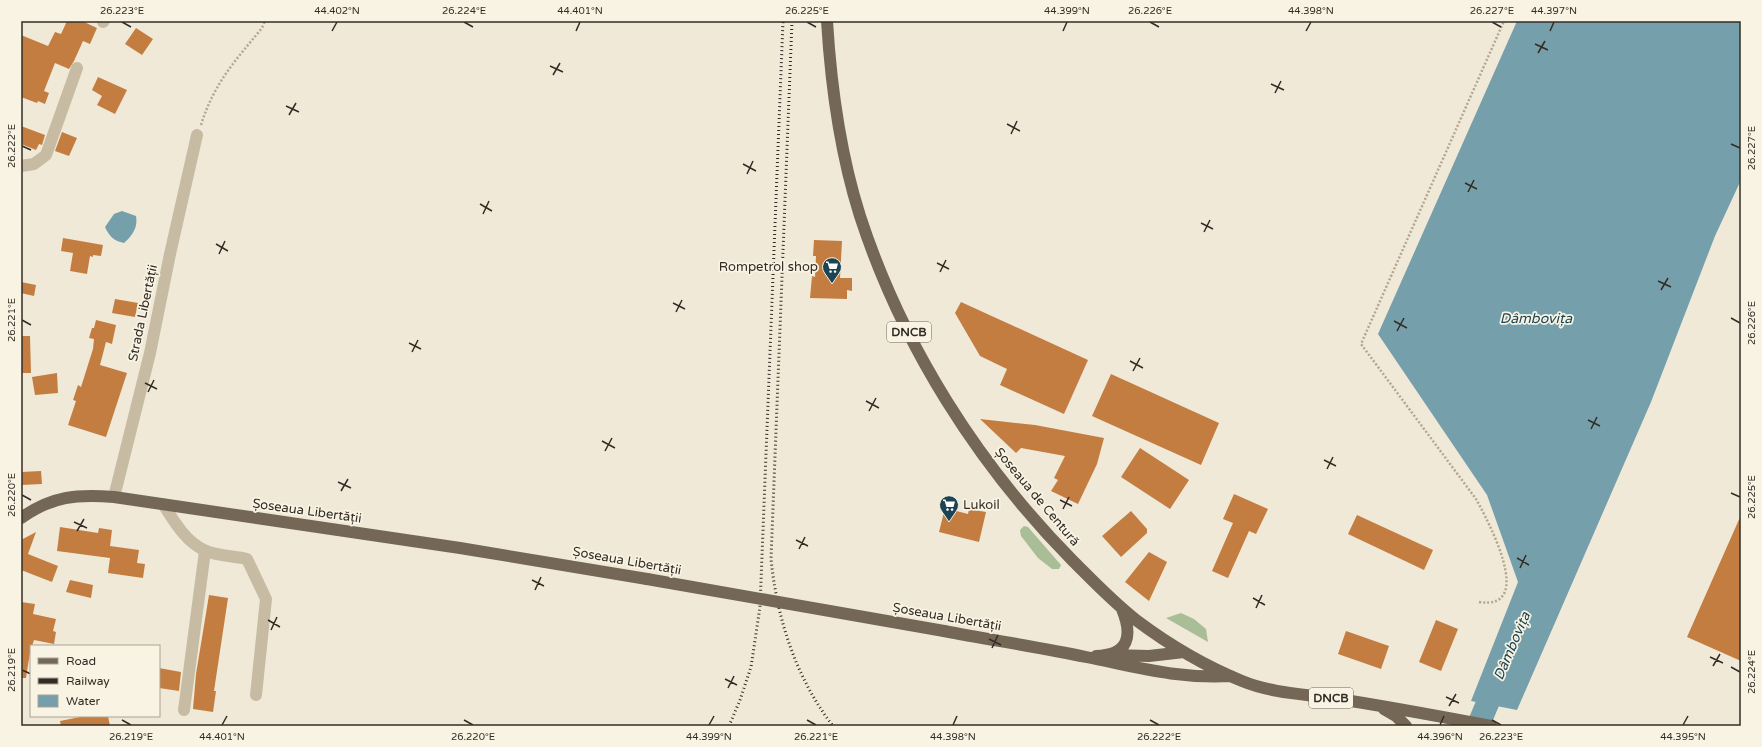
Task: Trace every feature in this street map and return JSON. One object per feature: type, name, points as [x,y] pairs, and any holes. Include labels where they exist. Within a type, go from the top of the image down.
[{"type":"main road","name":"Șoseaua de Centură","points":[[827,21],[833,92],[847,170],[875,259],[905,325],[958,418],[1012,492],[1057,544],[1122,609],[1148,628],[1184,652],[1250,684],[1271,690],[1378,706],[1430,721],[1463,721],[1491,726]]},
{"type":"main road","name":"Șoseaua Libertății","points":[[21,518],[34,509],[68,496],[88,494],[114,497],[460,548],[647,579],[944,631],[1174,675],[1210,677],[1231,676]]},
{"type":"main road","points":[[1110,655],[1122,648],[1129,633],[1128,623],[1122,609]]},
{"type":"main road","points":[[1085,657],[1110,655],[1144,656],[1184,652]]},
{"type":"main road","points":[[1378,706],[1396,716],[1406,726]]},
{"type":"street","points":[[21,166],[34,164],[46,155],[77,68]]},
{"type":"street","name":"Strada Libertății","points":[[114,497],[150,353],[197,135]]},
{"type":"street","points":[[163,504],[184,535],[205,551],[247,559],[266,599],[256,695]]},
{"type":"street","points":[[184,710],[205,551]]},
{"type":"path","points":[[197,135],[208,103],[222,77],[262,28],[265,21]]},
{"type":"path","points":[[1479,602],[1490,604],[1498,601],[1504,595],[1506,586],[1503,556],[1491,526],[1476,499],[1361,344],[1504,21]]},
{"type":"green space","points":[[1024,526],[1028,527],[1061,565],[1059,569],[1052,569],[1038,558],[1021,536],[1020,530]]},
{"type":"green space","points":[[1181,613],[1194,619],[1206,629],[1208,642],[1166,618]]},
{"type":"water","name":"Dâmbovița","points":[[1517,21],[1741,21],[1741,180],[1715,236],[1651,402],[1517,710],[1471,701],[1518,582],[1487,495],[1378,334]]},
{"type":"water","points":[[122,211],[136,216],[134,231],[124,243],[112,238],[105,227],[114,214]]},
{"type":"building","points":[[67,21],[82,21],[97,28],[90,44],[83,41],[69,69],[55,63],[44,91],[49,93],[45,104],[38,101],[37,103],[21,97],[21,35],[48,46],[55,32],[61,34]]},
{"type":"building","points":[[136,28],[153,39],[142,55],[125,44]]},
{"type":"building","points":[[98,77],[127,90],[115,114],[97,105],[102,96],[92,90]]},
{"type":"building","points":[[21,126],[45,135],[42,145],[39,144],[36,150],[21,144]]},
{"type":"building","points":[[62,132],[77,138],[69,156],[55,151]]},
{"type":"building","points":[[63,238],[103,245],[101,256],[90,256],[87,274],[70,271],[73,253],[61,251]]},
{"type":"building","points":[[814,240],[842,241],[840,278],[852,278],[852,291],[847,290],[847,299],[810,298],[812,276],[815,277],[816,256],[813,256]]},
{"type":"building","points":[[21,282],[36,285],[34,296],[21,293]]},
{"type":"building","points":[[115,299],[138,303],[135,317],[112,313]]},
{"type":"building","points":[[961,302],[1088,360],[1064,414],[1000,385],[1007,369],[980,356],[955,313]]},
{"type":"building","points":[[96,320],[116,325],[112,344],[106,342],[100,365],[127,373],[106,437],[68,425],[76,401],[73,400],[78,385],[81,387],[93,349],[94,339],[89,338]]},
{"type":"building","points":[[21,336],[30,336],[31,373],[21,373]]},
{"type":"building","points":[[57,373],[58,393],[35,395],[32,377]]},
{"type":"building","points":[[1111,374],[1219,423],[1201,465],[1092,416]]},
{"type":"building","points":[[980,419],[1035,425],[1104,438],[1097,464],[1078,504],[1051,491],[1058,480],[1054,478],[1065,456],[1021,448],[1016,453]]},
{"type":"building","points":[[1140,448],[1189,480],[1170,509],[1121,477]]},
{"type":"building","points":[[41,471],[42,484],[21,485],[21,472]]},
{"type":"building","points":[[1234,494],[1268,509],[1256,534],[1249,531],[1228,578],[1212,571],[1233,523],[1223,519]]},
{"type":"building","points":[[945,508],[968,514],[969,509],[986,512],[979,542],[939,532]]},
{"type":"building","points":[[1131,511],[1147,529],[1147,533],[1121,557],[1102,536]]},
{"type":"building","points":[[1357,515],[1433,550],[1424,570],[1348,534]]},
{"type":"building","points":[[1741,515],[1741,661],[1687,637]]},
{"type":"building","points":[[60,527],[98,533],[99,528],[112,530],[110,546],[139,550],[137,563],[145,564],[143,578],[108,573],[110,558],[57,551]]},
{"type":"building","points":[[36,532],[28,554],[58,566],[52,582],[21,570],[21,540]]},
{"type":"building","points":[[1149,552],[1167,562],[1149,601],[1125,582]]},
{"type":"building","points":[[70,580],[93,585],[91,598],[66,592]]},
{"type":"building","points":[[209,595],[228,598],[214,691],[216,691],[213,712],[193,709],[196,674]]},
{"type":"building","points":[[21,602],[35,604],[33,614],[56,619],[53,631],[56,632],[54,644],[34,640],[32,645],[30,645],[26,678],[21,678]]},
{"type":"building","points":[[1436,620],[1458,629],[1441,671],[1419,662]]},
{"type":"building","points":[[1346,631],[1389,646],[1381,669],[1338,654]]},
{"type":"building","points":[[160,668],[181,672],[179,691],[160,688]]},
{"type":"building","points":[[80,717],[108,717],[110,726],[61,726],[60,721]]},
{"type":"waterway","name":"Dâmbovița","points":[[1478,726],[1499,676]]},
{"type":"railway","points":[[729,726],[740,700],[751,667],[760,607],[783,21]]},
{"type":"railway","points":[[792,21],[771,559],[778,604],[790,647],[809,688],[820,708],[833,726]]},
{"type":"place","name":"Rompetrol shop","points":[[832,284]]},
{"type":"place","name":"Lukoil","points":[[949,522]]}]
